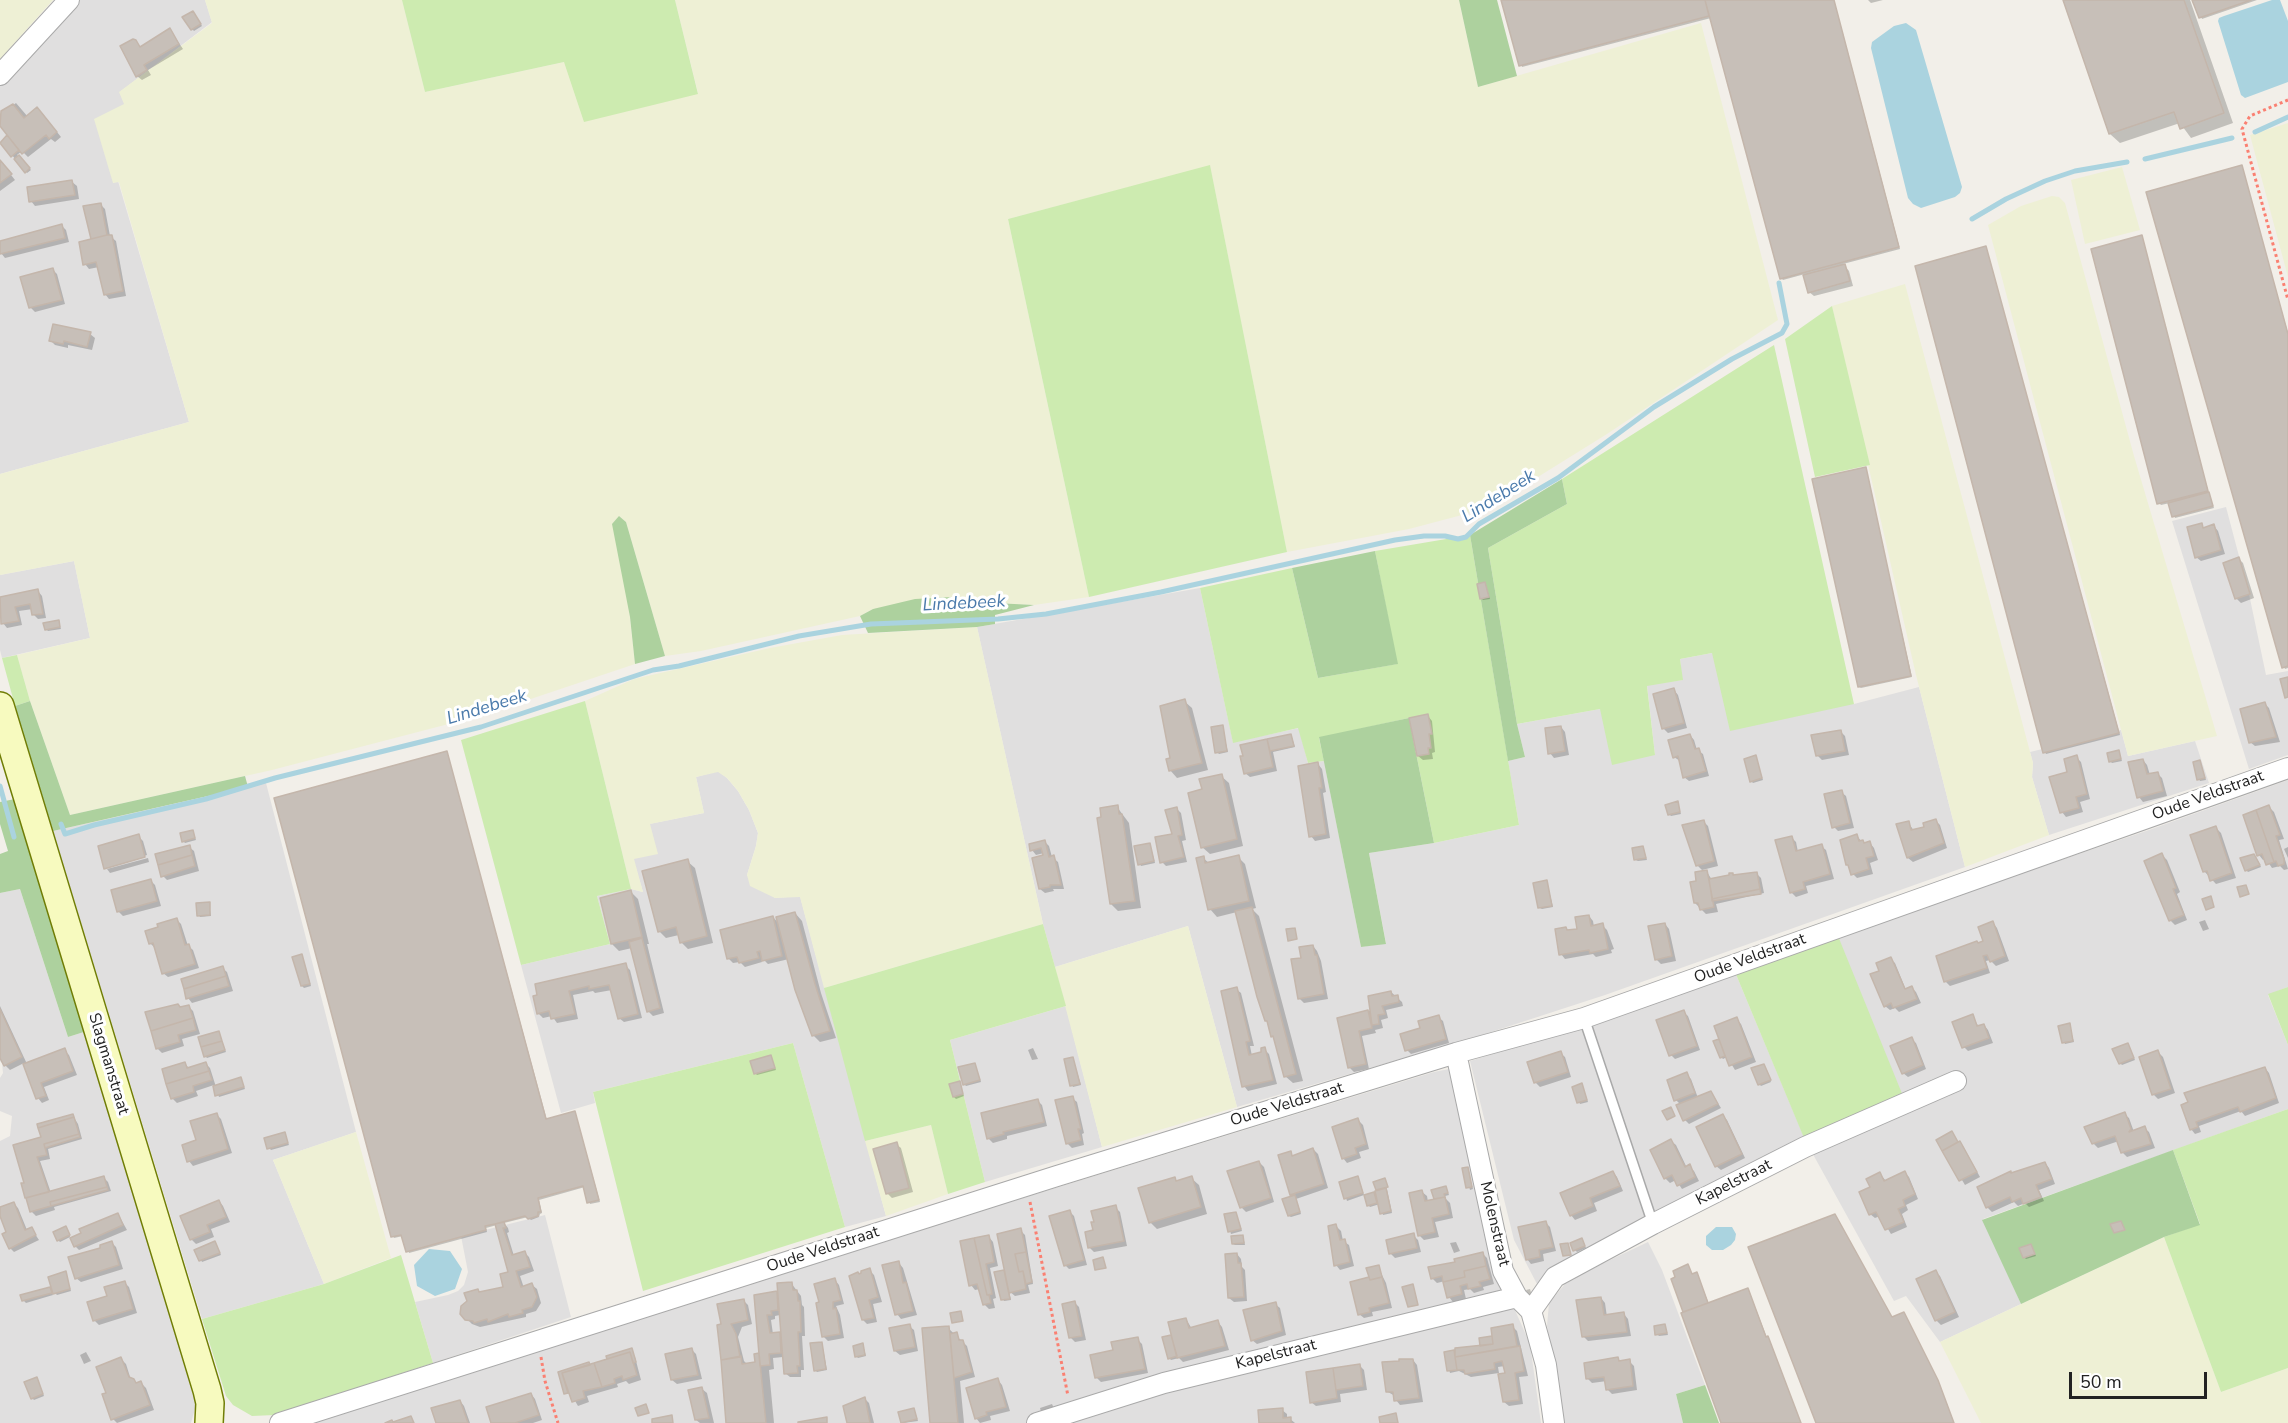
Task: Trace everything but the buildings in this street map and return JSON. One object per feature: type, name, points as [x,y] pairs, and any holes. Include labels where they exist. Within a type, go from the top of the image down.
[{"type":"main road","name":"Slagmanstraat","points":[[0,706],[207,1390],[211,1409],[209,1423]]},
{"type":"street","points":[[0,75],[69,0]]},
{"type":"street","name":"Oude Veldstraat","points":[[279,1423],[1026,1186],[1456,1053],[1584,1018],[2288,768]]},
{"type":"street","name":"Molenstraat","points":[[1456,1053],[1503,1271],[1518,1296],[1531,1311],[1546,1365],[1554,1423]]},
{"type":"street","name":"Kapelstraat","points":[[1531,1311],[1555,1276],[1805,1147],[1956,1081]]},
{"type":"street","name":"Kapelstraat","points":[[1037,1423],[1164,1383],[1518,1296]]},
{"type":"lane","points":[[1584,1018],[1653,1224]]},
{"type":"path","points":[[2288,100],[2250,116],[2242,129],[2288,300]]},
{"type":"path","points":[[1026,1186],[1071,1412]]},
{"type":"path","points":[[539,1341],[544,1381],[558,1423]]},
{"type":"shaded area","points":[[80,0],[205,0],[212,22],[120,92],[125,104],[113,183],[118,181],[189,422],[0,474],[0,83],[37,49]]},
{"type":"shaded area","points":[[2226,507],[2249,594],[2266,675],[2288,671],[2288,755],[2249,769],[2172,521]]},
{"type":"shaded area","points":[[74,561],[90,638],[2,658],[0,650],[0,575]]},
{"type":"shaded area","points":[[1200,588],[1233,742],[1299,728],[1308,763],[1324,761],[1361,947],[1386,943],[1369,853],[1434,843],[1519,825],[1508,761],[1525,757],[1517,724],[1600,709],[1655,755],[1647,685],[1682,680],[1680,659],[1712,653],[1854,704],[1919,687],[1965,867],[1605,995],[1479,1036],[1237,1107],[1188,926],[1055,967],[1043,924],[977,627]]},
{"type":"shaded area","points":[[2121,730],[2128,756],[2195,741],[2209,783],[2049,835],[2032,777],[2033,763],[2030,752]]},
{"type":"shaded area","points":[[718,771],[738,791],[758,833],[747,875],[775,898],[800,896],[886,1216],[845,1227],[793,1043],[593,1092],[595,1103],[561,1113],[521,965],[610,944],[597,896],[631,889],[643,892],[633,859],[649,824],[704,813],[696,777]]},
{"type":"shaded area","points":[[2288,780],[2288,987],[2268,995],[2288,1045],[2288,1109],[1983,1219],[2021,1304],[1940,1342],[1906,1296],[1894,1301],[1804,1138],[1552,1268],[1537,1284],[1514,1240],[1470,1061],[1735,972],[1804,1137],[1838,936]]},
{"type":"shaded area","points":[[266,783],[356,1132],[273,1160],[324,1284],[202,1319],[53,831]]},
{"type":"shaded area","points":[[20,889],[68,1037],[87,1031],[196,1405],[191,1423],[0,1423],[0,1141],[10,1136],[12,1116],[0,1111],[0,1078],[3,1073],[0,1061],[0,893]]},
{"type":"shaded area","points":[[1066,1006],[1102,1147],[985,1182],[950,1040]]},
{"type":"shaded area","points":[[1449,1069],[1514,1308],[1530,1344],[1541,1423],[301,1423],[1003,1204]]},
{"type":"shaded area","points":[[545,1215],[571,1317],[433,1363],[415,1302],[448,1295],[458,1291],[464,1285],[468,1272],[461,1236]]},
{"type":"shaded area","points":[[1648,1242],[1662,1270],[1705,1385],[1676,1394],[1683,1423],[1563,1423],[1547,1326],[1549,1303],[1565,1284]]},
{"type":"green space","points":[[0,0],[53,0],[0,59]]},
{"type":"green space","points":[[205,0],[402,0],[425,92],[564,62],[698,93],[675,0],[1459,0],[1478,87],[1701,23],[1778,320],[1607,434],[1496,503],[1409,529],[1287,552],[1210,166],[1008,219],[1089,597],[1034,605],[995,603],[873,609],[860,616],[701,651],[665,656],[626,522],[619,516],[635,664],[483,715],[272,770],[70,815],[30,701],[17,655],[90,638],[74,561],[0,575],[0,474],[189,422],[119,182],[113,183],[94,119],[124,104],[119,92],[212,23]]},
{"type":"green space","points":[[402,0],[675,0],[698,94],[584,122],[564,62],[425,92]]},
{"type":"green space","points":[[1459,0],[1497,0],[1517,76],[1478,87]]},
{"type":"green space","points":[[2288,123],[2288,277],[2250,135]]},
{"type":"green space","points":[[1210,165],[1287,552],[1089,597],[1008,219]]},
{"type":"green space","points":[[2122,167],[2140,230],[2085,244],[2071,180]]},
{"type":"green space","points":[[2052,196],[2059,197],[2065,203],[2134,456],[2217,736],[2128,756],[1988,225],[2021,206]]},
{"type":"green space","points":[[1905,284],[2033,763],[2032,777],[2049,835],[1965,867],[1916,675],[1832,306]]},
{"type":"green space","points":[[1832,306],[1870,465],[1815,477],[1785,339]]},
{"type":"green space","points":[[1774,345],[1854,704],[1730,731],[1712,653],[1680,659],[1683,680],[1647,686],[1655,755],[1612,765],[1600,709],[1517,724],[1488,548],[1567,504],[1562,479]]},
{"type":"green space","points":[[1562,479],[1567,504],[1488,548],[1517,724],[1525,757],[1508,761],[1470,535]]},
{"type":"green space","points":[[619,516],[626,522],[665,656],[635,664],[630,617],[612,524]]},
{"type":"green space","points":[[1470,535],[1519,825],[1434,843],[1409,718],[1319,738],[1324,761],[1308,763],[1298,728],[1233,743],[1200,588],[1292,568],[1318,678],[1397,664],[1375,551]]},
{"type":"green space","points":[[1375,551],[1398,664],[1318,678],[1292,568]]},
{"type":"green space","points":[[952,597],[1034,605],[995,615],[995,624],[977,627],[868,633],[860,616],[873,609],[915,599]]},
{"type":"green space","points":[[977,627],[1043,924],[824,988],[800,897],[775,898],[750,886],[747,875],[758,833],[738,791],[727,778],[718,772],[696,777],[704,813],[650,824],[658,854],[634,859],[643,892],[631,889],[585,701],[634,679],[770,648],[842,635]]},
{"type":"green space","points":[[17,655],[30,701],[15,706],[2,658]]},
{"type":"green space","points":[[30,701],[70,815],[245,776],[248,787],[53,831],[15,706]]},
{"type":"green space","points":[[585,701],[631,889],[597,896],[610,944],[521,965],[461,740]]},
{"type":"green space","points":[[1409,718],[1434,843],[1369,853],[1386,944],[1361,947],[1319,737]]},
{"type":"green space","points":[[15,799],[87,1031],[68,1037],[20,889],[0,893],[0,854],[8,851],[0,824],[0,802]]},
{"type":"green space","points":[[1043,924],[1066,1006],[950,1040],[985,1182],[948,1194],[931,1125],[865,1141],[824,988]]},
{"type":"green space","points":[[1188,926],[1237,1107],[1102,1147],[1055,967]]},
{"type":"green space","points":[[1838,936],[1903,1096],[1804,1138],[1735,972]]},
{"type":"green space","points":[[2288,987],[2288,1045],[2268,994]]},
{"type":"green space","points":[[793,1043],[845,1227],[643,1291],[593,1092]]},
{"type":"green space","points":[[2288,1109],[2288,1368],[2221,1392],[2164,1237],[2200,1224],[2173,1150]]},
{"type":"green space","points":[[931,1125],[948,1194],[886,1216],[865,1141]]},
{"type":"green space","points":[[356,1132],[391,1258],[324,1284],[273,1160]]},
{"type":"green space","points":[[2173,1150],[2200,1225],[2164,1237],[2021,1304],[1982,1220]]},
{"type":"green space","points":[[2164,1237],[2221,1392],[2288,1368],[2288,1423],[1981,1423],[1940,1342]]},
{"type":"green space","points":[[401,1255],[433,1363],[275,1415],[252,1416],[233,1405],[226,1396],[202,1319],[324,1284]]},
{"type":"green space","points":[[1705,1385],[1719,1423],[1683,1423],[1676,1394]]},
{"type":"water","points":[[2272,0],[2280,0],[2288,21],[2288,82],[2245,98],[2241,95],[2218,21],[2224,16]]},
{"type":"water","points":[[1906,23],[1916,30],[1962,187],[1960,193],[1955,197],[1921,208],[1908,198],[1871,48],[1872,42],[1894,26]]},
{"type":"water","points":[[1716,1227],[1732,1227],[1736,1234],[1731,1245],[1723,1250],[1712,1250],[1706,1245],[1706,1236]]},
{"type":"water","points":[[429,1249],[450,1251],[462,1269],[455,1289],[435,1296],[417,1286],[414,1265]]},
{"type":"waterway","name":"Lindebeek","points":[[2255,132],[2288,117]]},
{"type":"waterway","name":"Lindebeek","points":[[2145,159],[2232,138]]},
{"type":"waterway","name":"Lindebeek","points":[[1972,219],[2006,199],[2045,181],[2075,171],[2127,162]]},
{"type":"waterway","name":"Lindebeek","points":[[61,824],[65,834],[206,799],[275,778],[481,727],[653,670],[679,666],[799,636],[871,624],[998,619],[1046,614],[1161,592],[1395,540],[1424,536],[1445,536],[1458,539],[1466,537],[1479,524],[1558,478],[1654,407],[1732,359],[1782,333],[1787,324],[1779,283]]},
{"type":"waterway","name":"Lindebeek","points":[[0,786],[14,837]]}]
